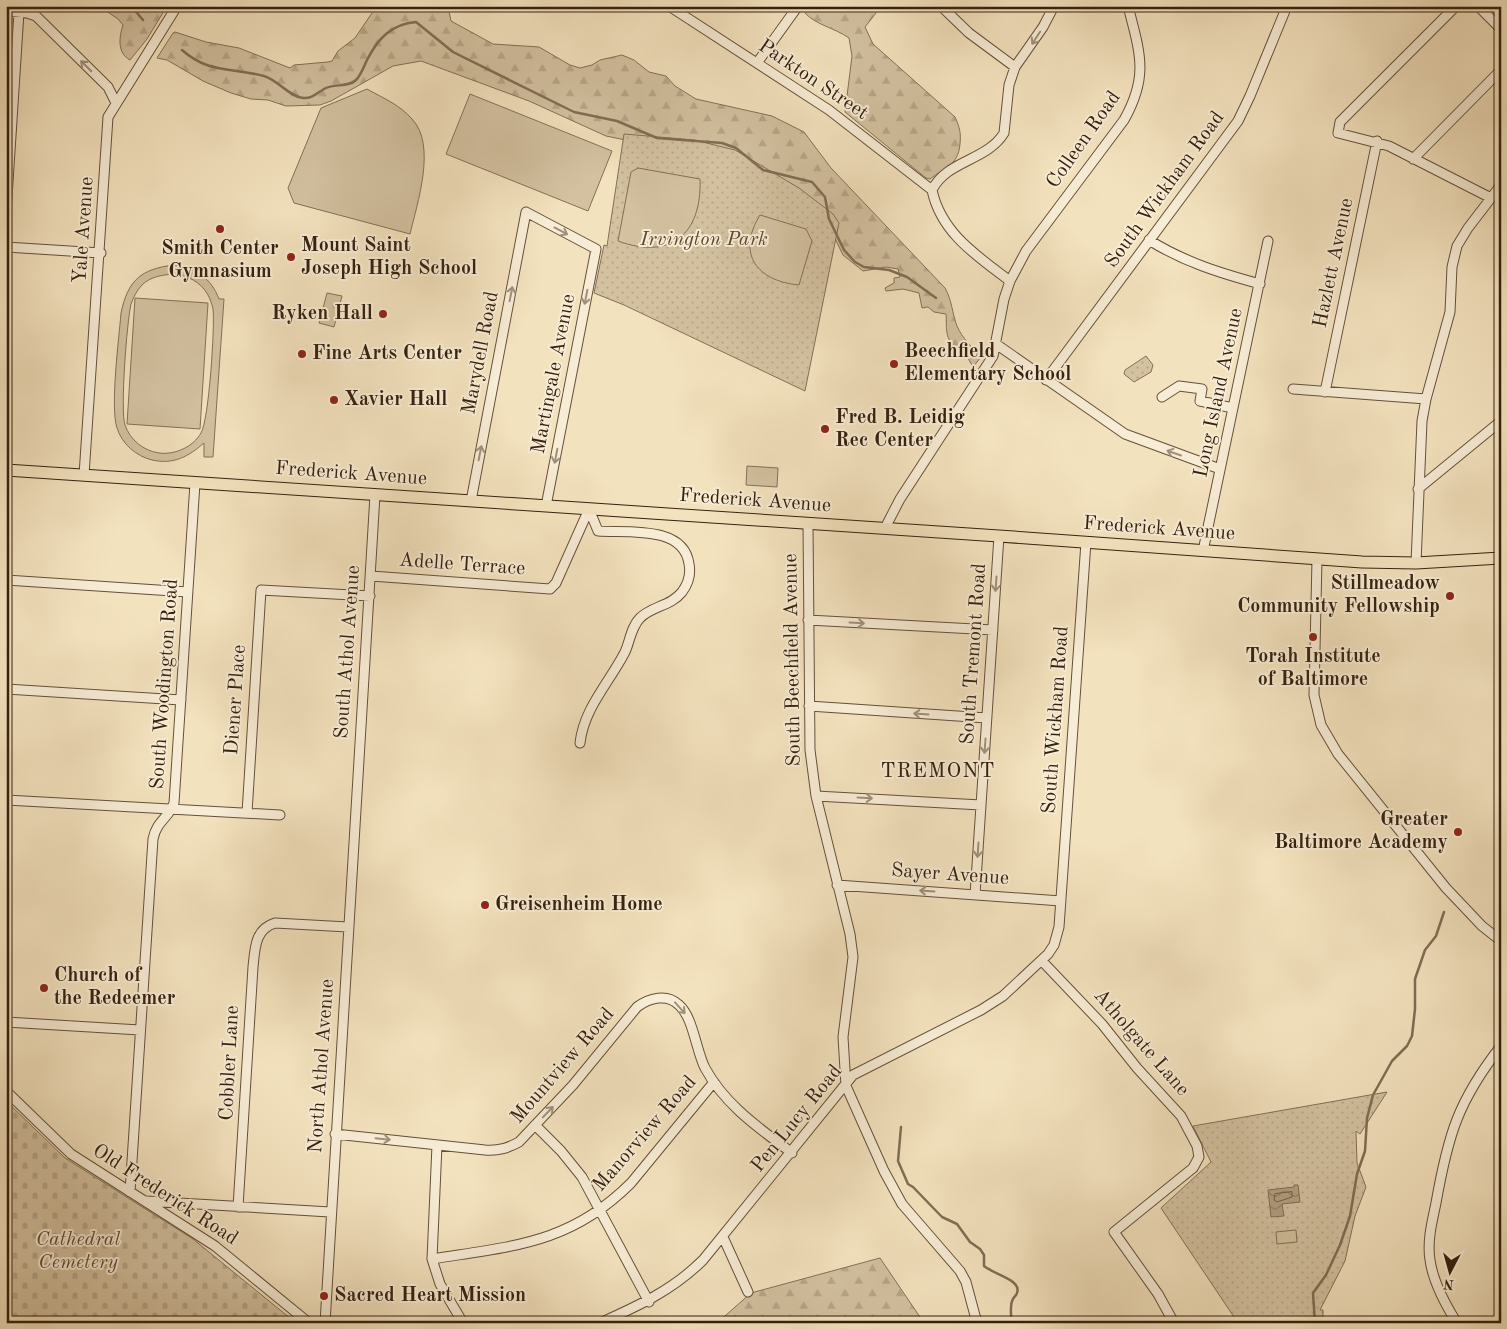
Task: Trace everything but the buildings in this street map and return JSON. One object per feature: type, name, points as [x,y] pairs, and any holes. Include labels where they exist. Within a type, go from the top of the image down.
[{"type":"main road","name":"Frederick Avenue","points":[[6,470],[885,528],[1317,560],[1416,563],[1501,558]]},
{"type":"street","name":"Yale Avenue","points":[[84,475],[108,117],[177,6]]},
{"type":"street","points":[[757,62],[798,6]]},
{"type":"street","points":[[941,6],[968,33],[1015,67]]},
{"type":"street","points":[[885,528],[900,499],[987,368],[996,344],[1002,307],[1010,281],[971,251],[950,231],[935,204],[932,190],[942,175],[978,155],[1001,139],[1005,126],[1009,85],[1015,67],[1043,27],[1054,6]]},
{"type":"street","name":"Colleen Road","points":[[1010,281],[1026,251],[1124,120],[1135,101],[1141,72],[1140,56],[1128,6]]},
{"type":"street","name":"South Wickham Road","points":[[1046,380],[1245,109],[1287,6]]},
{"type":"street","points":[[1456,6],[1340,122],[1338,133],[1377,141],[1491,198]]},
{"type":"street","points":[[1478,6],[1501,29]]},
{"type":"street","name":"Parkton Street","points":[[672,7],[854,128],[932,190]]},
{"type":"street","points":[[6,11],[36,16],[108,87],[116,103]]},
{"type":"street","points":[[6,213],[19,12]]},
{"type":"street","points":[[1413,159],[1501,70]]},
{"type":"street","name":"Hazlett Avenue","points":[[1325,392],[1377,141]]},
{"type":"street","points":[[1416,563],[1420,443],[1426,399],[1450,312],[1452,267],[1457,246],[1501,185]]},
{"type":"street","name":"Marydell Road","points":[[470,501],[526,212],[596,249]]},
{"type":"street","points":[[1149,240],[1175,256],[1192,263],[1260,284]]},
{"type":"street","name":"Long Island Avenue","points":[[1203,551],[1268,242]]},
{"type":"street","points":[[6,247],[100,253]]},
{"type":"street","name":"Martingale Avenue","points":[[546,506],[596,249]]},
{"type":"street","points":[[996,344],[1125,434],[1220,469]]},
{"type":"street","points":[[1162,397],[1179,386],[1202,389],[1200,401],[1233,408]]},
{"type":"street","points":[[1293,389],[1426,399]]},
{"type":"street","points":[[1418,489],[1501,421]]},
{"type":"street","name":"South Woodington Road","points":[[130,1192],[153,839],[159,823],[172,809],[195,483]]},
{"type":"street","name":"South Athol Avenue","points":[[356,812],[375,495]]},
{"type":"street","points":[[580,743],[585,721],[600,690],[626,651],[634,627],[652,609],[676,599],[686,586],[690,571],[687,555],[676,541],[659,535],[598,531],[589,509]]},
{"type":"street","name":"Adelle Terrace","points":[[371,576],[550,588],[556,582],[589,509]]},
{"type":"street","name":"South Beechfield Avenue","points":[[808,523],[810,750],[816,796],[850,934],[853,957],[843,1037],[842,1057],[846,1086],[898,1197],[914,1219],[943,1248],[960,1271],[966,1282],[977,1323]]},
{"type":"street","name":"South Tremont Road","points":[[975,895],[999,536]]},
{"type":"street","name":"South Wickham Road","points":[[1042,961],[1057,937],[1061,901],[1086,542]]},
{"type":"street","points":[[1317,560],[1314,695],[1321,725],[1338,754],[1446,888],[1482,926],[1501,941]]},
{"type":"street","points":[[6,580],[188,592]]},
{"type":"street","name":"Diener Place","points":[[247,813],[261,590],[370,596]]},
{"type":"street","points":[[808,620],[993,630]]},
{"type":"street","points":[[6,689],[181,700]]},
{"type":"street","points":[[809,706],[987,718]]},
{"type":"street","points":[[816,796],[981,805]]},
{"type":"street","points":[[6,800],[280,815]]},
{"type":"street","name":"North Athol Avenue","points":[[324,1323],[356,812]]},
{"type":"street","name":"Sayer Avenue","points":[[837,885],[1061,901]]},
{"type":"street","name":"Cobbler Lane","points":[[238,1207],[255,945],[257,938],[267,925],[283,922],[348,927]]},
{"type":"street","name":"Pen Lucy Road","points":[[600,1323],[649,1302],[688,1275],[723,1237],[857,1072],[991,1003],[1042,961]]},
{"type":"street","name":"Atholgate Lane","points":[[1042,961],[1102,1024],[1137,1068],[1181,1116],[1192,1134],[1200,1157],[1193,1168],[1114,1232],[1158,1294],[1174,1323]]},
{"type":"street","name":"Mountview Road","points":[[335,1134],[502,1150],[519,1142],[573,1085],[637,1007],[653,998],[668,999],[679,1005],[688,1019],[699,1054],[714,1082]]},
{"type":"street","points":[[6,1022],[140,1030]]},
{"type":"street","points":[[1457,1323],[1434,1279],[1430,1258],[1430,1232],[1445,1149],[1452,1127],[1471,1087],[1501,1046]]},
{"type":"street","points":[[714,1082],[737,1109],[792,1153]]},
{"type":"street","name":"Manorview Road","points":[[432,1258],[542,1239],[582,1223],[631,1183],[714,1082]]},
{"type":"street","name":"Old Frederick Road","points":[[6,1091],[71,1154],[215,1246],[309,1323]]},
{"type":"street","points":[[535,1125],[574,1166],[600,1210],[649,1302]]},
{"type":"street","points":[[438,1145],[432,1258],[440,1284],[463,1323]]},
{"type":"street","points":[[144,1201],[330,1212]]},
{"type":"street","points":[[723,1237],[748,1292]]},
{"type":"green space","points":[[99,6],[146,6],[148,12],[151,6],[167,6],[147,39],[130,60],[123,53],[120,44],[123,25],[118,19]]},
{"type":"green space","points":[[448,6],[451,21],[493,44],[539,47],[570,65],[580,68],[592,65],[600,60],[622,55],[634,60],[649,72],[666,76],[675,86],[696,99],[772,116],[804,132],[831,168],[945,288],[959,330],[981,357],[973,367],[961,346],[955,347],[951,343],[947,332],[946,314],[934,312],[928,307],[922,308],[919,293],[903,289],[886,291],[885,288],[894,283],[894,278],[900,277],[898,269],[886,267],[863,271],[843,255],[823,214],[640,143],[606,136],[529,101],[421,61],[393,66],[331,101],[320,105],[286,106],[268,100],[251,99],[231,93],[203,81],[167,60],[157,58],[175,32],[206,42],[239,48],[290,68],[294,65],[328,62],[332,61],[338,51],[355,38],[376,7]]},
{"type":"green space","points":[[806,6],[848,6],[853,10],[859,6],[876,6],[876,13],[865,27],[873,44],[955,117],[960,131],[960,144],[954,162],[930,179],[926,178],[845,112],[852,56],[849,38],[809,17],[805,13]]},
{"type":"green space","points":[[367,89],[402,110],[412,119],[419,130],[423,144],[423,175],[410,234],[294,203],[288,188],[321,108]]},
{"type":"green space","points":[[470,94],[612,151],[588,211],[446,154]]},
{"type":"green space","name":"Irvington Park","points":[[624,134],[694,140],[735,150],[799,188],[833,214],[839,223],[805,391],[624,305],[594,293],[604,245],[607,246]]},
{"type":"green space","points":[[638,168],[700,179],[699,199],[689,228],[679,238],[667,244],[653,247],[637,246],[618,241],[631,172]]},
{"type":"green space","points":[[760,215],[806,229],[812,241],[799,285],[772,278],[755,263],[751,253],[750,242],[753,229]]},
{"type":"green space","points":[[182,266],[202,275],[212,285],[219,299],[224,299],[213,457],[204,457],[204,443],[193,452],[181,458],[167,461],[152,460],[140,456],[130,448],[122,439],[117,428],[114,404],[121,313],[124,302],[132,284],[138,278],[145,273],[163,267]],"holes":[[[179,275],[189,278],[201,286],[208,295],[213,307],[211,372],[207,411],[204,425],[198,438],[183,449],[171,453],[159,453],[148,450],[138,444],[130,435],[125,425],[123,402],[128,328],[131,304],[138,289],[157,276]]]},
{"type":"green space","points":[[327,293],[342,296],[334,327],[319,323]]},
{"type":"green space","points":[[135,298],[208,303],[200,429],[127,424]]},
{"type":"green space","points":[[1146,356],[1153,365],[1151,372],[1134,382],[1124,374],[1125,370]]},
{"type":"green space","points":[[747,466],[778,468],[777,487],[746,485]]},
{"type":"green space","points":[[1387,1092],[1360,1134],[1356,1131],[1357,1163],[1366,1187],[1355,1216],[1345,1261],[1320,1310],[1323,1310],[1323,1317],[1236,1320],[1161,1208],[1211,1162],[1193,1126]]},
{"type":"green space","name":"Cathedral Cemetery","points":[[6,1101],[65,1158],[193,1239],[296,1323],[6,1323]]},
{"type":"green space","points":[[1296,1230],[1297,1242],[1277,1244],[1276,1232]]},
{"type":"green space","points":[[880,1258],[924,1323],[717,1323],[751,1293]]},
{"type":"water","points":[[1294,1185],[1298,1185],[1300,1202],[1282,1204],[1284,1216],[1271,1217],[1268,1190],[1294,1187]]},
{"type":"waterway","points":[[131,6],[143,20]]},
{"type":"waterway","points":[[182,50],[192,58],[211,66],[264,76],[298,97],[306,98],[312,97],[328,87],[345,85],[356,80],[371,52],[381,39],[393,29],[407,23],[416,22],[453,52],[574,112],[617,121],[657,138],[722,143],[736,148],[763,170],[812,182],[825,197],[829,219],[844,250],[855,262],[864,267],[889,270],[907,277],[936,298]]},
{"type":"waterway","points":[[1315,1323],[1313,1293],[1326,1275],[1340,1245],[1350,1216],[1357,1174],[1365,1151],[1367,1118],[1373,1095],[1392,1061],[1407,1046],[1412,1036],[1415,1009],[1415,979],[1425,950],[1436,936],[1444,912]]},
{"type":"waterway","points":[[901,1127],[898,1161],[908,1184],[942,1217],[957,1224],[970,1242],[980,1249],[984,1255],[984,1266],[1016,1285],[1017,1293],[1011,1304],[1011,1323]]},
{"type":"place","name":"Smith Center Gymnasium","points":[[220,229]]},
{"type":"place","name":"Mount Saint Joseph High School","points":[[291,257]]},
{"type":"place","name":"Ryken Hall","points":[[383,314]]},
{"type":"place","name":"Fine Arts Center","points":[[302,354]]},
{"type":"place","name":"Beechfield Elementary School","points":[[894,364]]},
{"type":"place","name":"Xavier Hall","points":[[334,400]]},
{"type":"place","name":"Fred B. Leidig Rec Center","points":[[825,429]]},
{"type":"place","name":"Stillmeadow Community Fellowship","points":[[1450,596]]},
{"type":"place","name":"Torah Institute of Baltimore","points":[[1313,637]]},
{"type":"place","name":"Greater Baltimore Academy","points":[[1458,832]]},
{"type":"place","name":"Greisenheim Home","points":[[485,905]]},
{"type":"place","name":"Church of the Redeemer","points":[[44,988]]},
{"type":"place","name":"Sacred Heart Mission","points":[[324,1296]]},
{"type":"district","name":"TREMONT","points":[[938,771]]}]
